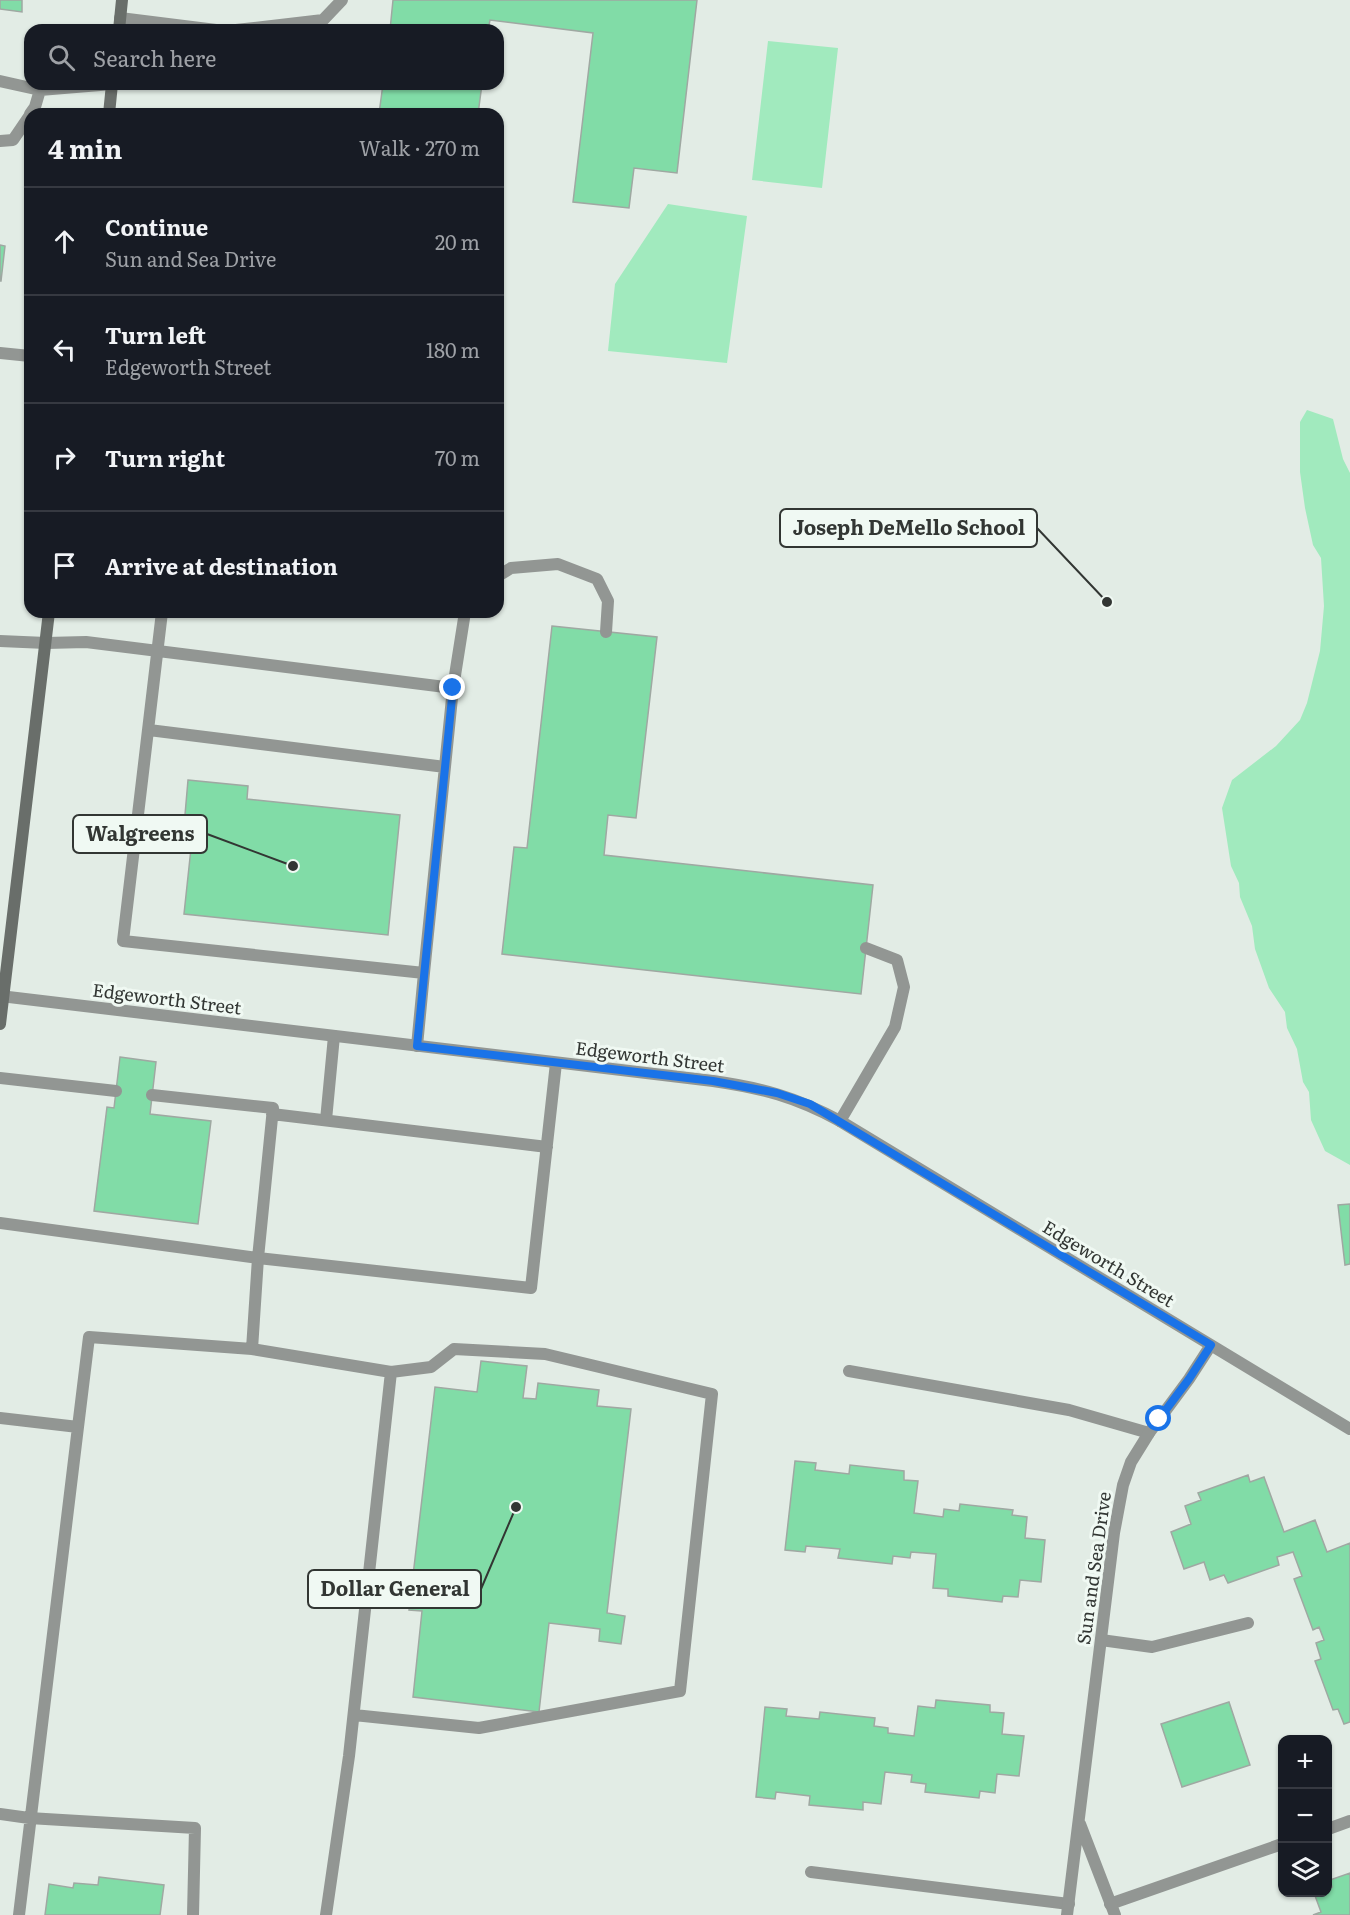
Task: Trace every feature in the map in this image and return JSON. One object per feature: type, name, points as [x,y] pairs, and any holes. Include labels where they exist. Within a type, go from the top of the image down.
[{"type":"main road","points":[[119,24],[122,0]]},
{"type":"main road","points":[[110,108],[111,90]]},
{"type":"main road","points":[[0,1024],[49,618]]},
{"type":"street","points":[[288,24],[323,20],[342,0]]},
{"type":"street","points":[[0,81],[24,86]]},
{"type":"street","points":[[34,108],[40,90]]},
{"type":"street","points":[[0,141],[13,140],[24,123]]},
{"type":"street","points":[[0,353],[24,355]]},
{"type":"street","points":[[504,572],[511,568],[558,564],[597,579],[608,601],[606,632]]},
{"type":"street","points":[[161,618],[123,941],[424,973]]},
{"type":"street","points":[[417,1046],[453,688],[464,618]]},
{"type":"street","points":[[0,640],[46,643],[86,642],[453,688]]},
{"type":"street","points":[[149,730],[446,767]]},
{"type":"street","points":[[840,1121],[895,1027],[903,987],[897,960],[866,948]]},
{"type":"street","name":"Edgeworth Street","points":[[2,997],[556,1062],[746,1086],[777,1093],[810,1104],[840,1121],[1350,1429]]},
{"type":"street","points":[[326,1120],[334,1036]]},
{"type":"street","points":[[0,1223],[258,1258],[531,1288],[556,1062]]},
{"type":"street","points":[[0,1078],[116,1091]]},
{"type":"street","points":[[152,1095],[326,1120],[547,1147]]},
{"type":"street","points":[[252,1349],[272,1111]]},
{"type":"street","points":[[19,1915],[88,1337],[252,1349],[390,1372],[431,1367],[454,1349],[545,1354],[712,1394],[680,1691],[479,1728],[354,1715]]},
{"type":"street","name":"Sun and Sea Drive","points":[[1068,1909],[1114,1533],[1123,1485],[1131,1462],[1149,1432],[1189,1379],[1211,1345]]},
{"type":"street","points":[[849,1371],[1069,1410],[1149,1432]]},
{"type":"street","points":[[326,1915],[354,1715],[390,1372]]},
{"type":"street","points":[[0,1418],[78,1427]]},
{"type":"street","points":[[1101,1640],[1152,1647],[1248,1623]]},
{"type":"street","points":[[0,1814],[29,1818],[195,1828],[193,1915]]},
{"type":"street","name":"Sun and Sea Drive","points":[[1079,1820],[1113,1909]]},
{"type":"street","points":[[1332,1828],[1350,1821]]},
{"type":"street","points":[[1113,1909],[1278,1846]]},
{"type":"street","points":[[811,1872],[1068,1909]]},
{"type":"green space","points":[[768,41],[838,48],[822,188],[752,180]]},
{"type":"green space","points":[[668,204],[747,216],[727,363],[608,351],[615,284]]},
{"type":"green space","points":[[1307,410],[1333,419],[1343,459],[1350,473],[1350,1165],[1325,1151],[1311,1120],[1309,1092],[1303,1082],[1297,1049],[1287,1028],[1285,1012],[1269,988],[1255,949],[1252,926],[1240,897],[1239,883],[1231,866],[1222,808],[1232,780],[1276,746],[1300,720],[1307,703],[1320,651],[1324,606],[1321,558],[1313,545],[1300,472],[1300,422]]},
{"type":"building","points":[[0,0],[22,0],[22,12],[0,9]]},
{"type":"building","points":[[393,0],[697,0],[677,173],[634,168],[629,208],[573,202],[593,33],[490,20],[489,24],[391,24]]},
{"type":"building","points":[[382,90],[481,90],[479,108],[380,108]]},
{"type":"building","points":[[0,245],[5,246],[1,281],[0,281]]},
{"type":"building","points":[[552,626],[657,637],[636,818],[608,815],[604,855],[873,885],[861,994],[502,954],[514,847],[527,848]]},
{"type":"building","points":[[188,780],[248,786],[247,799],[400,815],[388,935],[184,914],[192,839],[183,838]]},
{"type":"building","points":[[120,1057],[156,1062],[150,1114],[211,1121],[198,1224],[94,1211],[107,1107],[114,1108]]},
{"type":"building","points":[[1350,1204],[1350,1264],[1345,1265],[1338,1205]]},
{"type":"building","points":[[481,1361],[527,1366],[523,1398],[536,1399],[538,1383],[599,1390],[597,1406],[631,1409],[607,1613],[625,1616],[621,1644],[599,1641],[600,1629],[549,1623],[539,1712],[413,1697],[422,1611],[409,1610],[435,1387],[477,1392]]},
{"type":"building","points":[[795,1461],[816,1463],[815,1470],[849,1474],[850,1465],[904,1471],[904,1480],[918,1481],[914,1513],[943,1517],[944,1509],[959,1511],[960,1504],[1013,1510],[1012,1515],[1027,1517],[1025,1538],[1045,1540],[1041,1582],[1020,1580],[1018,1597],[1003,1596],[1002,1602],[948,1596],[948,1589],[933,1588],[936,1554],[911,1552],[910,1558],[893,1556],[892,1564],[838,1558],[840,1549],[806,1546],[805,1552],[785,1550]]},
{"type":"building","points":[[1248,1475],[1250,1482],[1264,1477],[1284,1532],[1315,1520],[1327,1552],[1350,1543],[1350,1722],[1344,1724],[1338,1709],[1333,1710],[1315,1661],[1321,1659],[1316,1643],[1324,1640],[1319,1627],[1313,1630],[1294,1579],[1302,1576],[1293,1552],[1277,1557],[1279,1565],[1228,1583],[1224,1575],[1210,1580],[1204,1562],[1184,1569],[1171,1532],[1191,1524],[1185,1506],[1201,1500],[1198,1493]]},
{"type":"building","points":[[936,1700],[990,1705],[990,1712],[1004,1713],[1002,1734],[1024,1736],[1019,1776],[997,1774],[995,1793],[980,1791],[979,1798],[925,1792],[926,1784],[911,1782],[912,1775],[885,1772],[881,1804],[863,1802],[863,1810],[809,1805],[810,1796],[776,1792],[775,1799],[756,1797],[765,1707],[787,1709],[786,1716],[819,1719],[820,1712],[875,1718],[874,1726],[888,1728],[888,1733],[914,1736],[918,1706],[935,1708]]},
{"type":"building","points":[[1229,1702],[1250,1765],[1182,1787],[1161,1724]]},
{"type":"building","points":[[1350,1873],[1350,1915],[1313,1915],[1321,1912],[1315,1897],[1332,1897],[1332,1879]]},
{"type":"building","points":[[99,1877],[164,1885],[160,1915],[45,1915],[49,1884],[73,1888],[74,1883],[98,1885]]},
{"type":"place","name":"Joseph DeMello School","points":[[1107,602]]},
{"type":"place","name":"Walgreens","points":[[293,866]]},
{"type":"place","name":"Dollar General","points":[[516,1507]]},
{"type":"route","points":[[453,688],[417,1046],[713,1081],[777,1093],[810,1104],[1211,1345],[1159,1419]]}]
